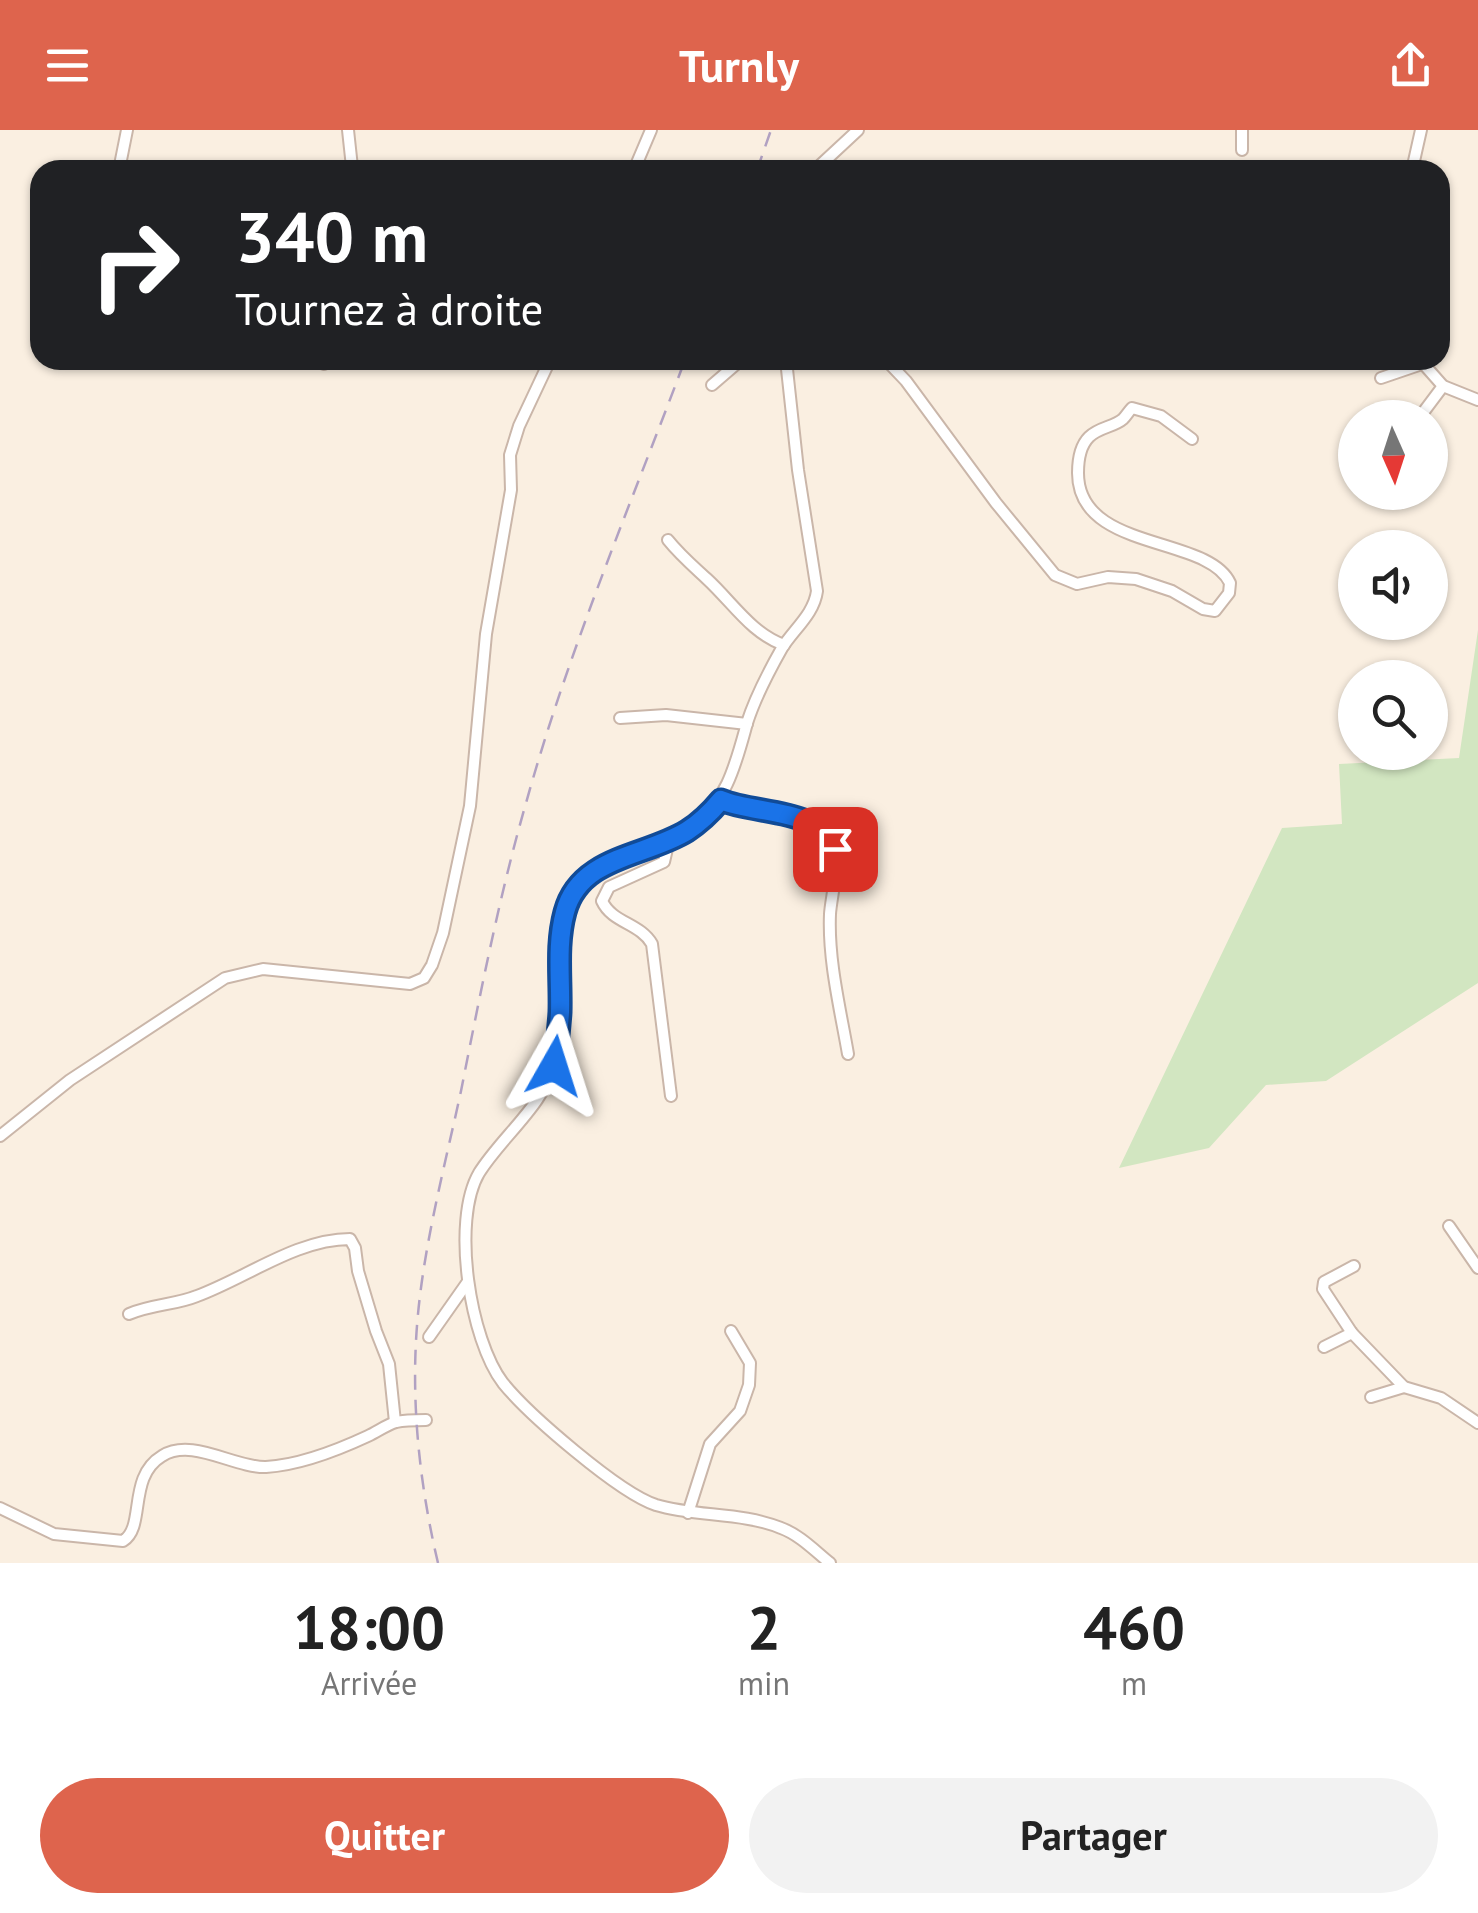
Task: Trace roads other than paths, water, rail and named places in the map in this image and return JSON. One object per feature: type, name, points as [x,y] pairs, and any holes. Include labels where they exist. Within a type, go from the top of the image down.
[{"type":"street","points":[[121,160],[128,130]]},
{"type":"street","points":[[348,130],[351,160]]},
{"type":"street","points":[[638,160],[651,130]]},
{"type":"street","points":[[826,160],[858,130]]},
{"type":"street","points":[[1242,130],[1242,150]]},
{"type":"street","points":[[1414,160],[1421,130]]},
{"type":"street","points":[[0,1136],[70,1080],[224,978],[263,970],[410,984],[424,978],[443,933],[470,806],[486,634],[512,490],[510,455],[545,370]]},
{"type":"street","points":[[712,385],[729,370]]},
{"type":"street","points":[[787,370],[816,603],[784,646],[747,724],[721,800],[707,816],[669,840],[596,868],[580,883],[565,910],[554,1066],[544,1089],[478,1175],[468,1205],[467,1283],[487,1352],[504,1384],[532,1413],[628,1493],[688,1513],[782,1528],[830,1563]]},
{"type":"street","points":[[896,370],[1055,575],[1077,584],[1108,577],[1136,578],[1214,611],[1229,593],[1230,583],[1222,569],[1127,532],[1102,518],[1080,494],[1080,450],[1088,438],[1106,424],[1120,422],[1132,408],[1161,416],[1192,439]]},
{"type":"street","points":[[1381,378],[1401,370]]},
{"type":"street","points":[[1428,370],[1443,386],[1478,400]]},
{"type":"street","points":[[1432,400],[1443,386]]},
{"type":"street","points":[[668,540],[684,561],[764,638],[784,646]]},
{"type":"street","points":[[620,718],[666,715],[747,724]]},
{"type":"street","points":[[721,800],[801,818],[830,836],[835,849],[830,916],[848,1054]]},
{"type":"street","points":[[669,840],[664,862],[608,887],[602,901],[609,913],[643,932],[652,944],[671,1096]]},
{"type":"street","points":[[1448,1226],[1478,1268]]},
{"type":"street","points":[[130,1314],[159,1303],[196,1297],[318,1244],[350,1239],[389,1364],[396,1422]]},
{"type":"street","points":[[1354,1266],[1324,1282],[1323,1288],[1352,1333],[1404,1387],[1440,1398],[1478,1423]]},
{"type":"street","points":[[429,1337],[467,1283]]},
{"type":"street","points":[[688,1513],[710,1444],[740,1411],[750,1385],[750,1363],[730,1331]]},
{"type":"street","points":[[1324,1347],[1352,1333]]},
{"type":"street","points":[[1372,1397],[1404,1387]]},
{"type":"street","points":[[0,1508],[54,1534],[123,1542],[134,1528],[140,1484],[151,1466],[170,1452],[199,1452],[224,1460],[270,1466],[345,1446],[396,1422],[426,1420]]},
{"type":"railway","points":[[760,160],[771,130]]},
{"type":"railway","points":[[438,1563],[421,1471],[415,1377],[421,1286],[436,1202],[516,838],[561,691],[681,370]]}]
